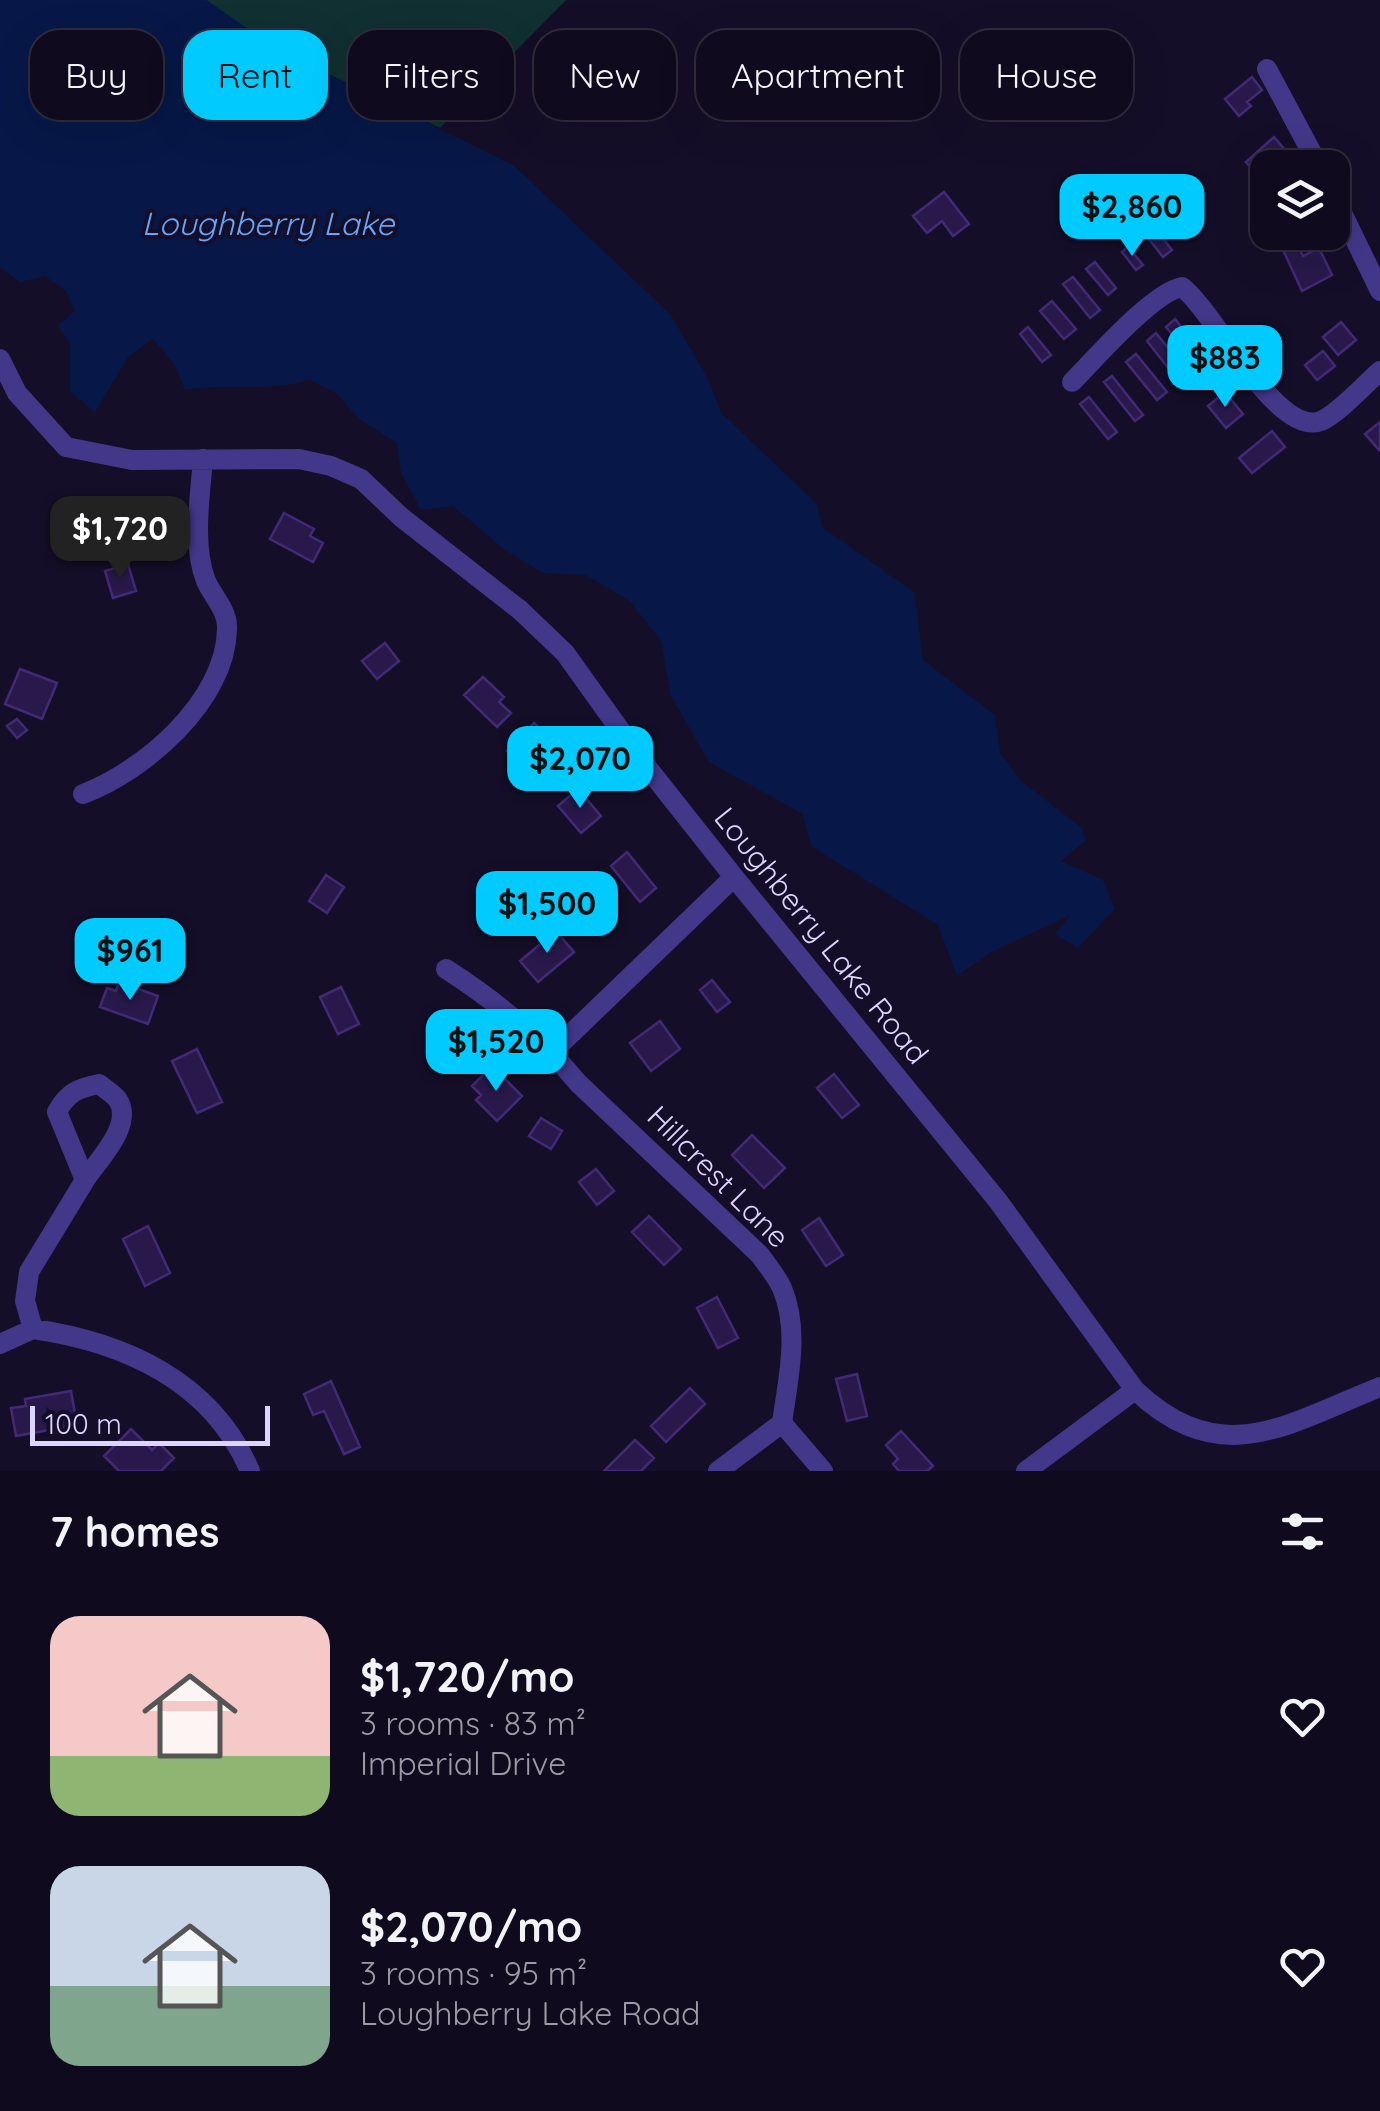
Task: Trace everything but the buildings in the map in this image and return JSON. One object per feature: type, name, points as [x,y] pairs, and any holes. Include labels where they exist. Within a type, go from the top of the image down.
[{"type":"street","points":[[1267,69],[1310,150]]},
{"type":"street","points":[[1350,229],[1380,291]]},
{"type":"street","points":[[1072,382],[1136,318],[1172,289],[1182,287],[1268,394],[1294,419],[1308,424],[1323,420],[1380,371]]},
{"type":"street","name":"Loughberry Lake Road","points":[[0,359],[17,393],[66,447],[132,460],[299,459],[331,466],[361,479],[401,516],[520,610],[565,653],[643,762],[998,1202],[1135,1390],[1156,1411],[1182,1428],[1206,1437],[1237,1440],[1266,1433],[1380,1387]]},
{"type":"street","points":[[83,794],[132,767],[178,730],[213,682],[228,626],[206,582],[198,527],[204,460]]},
{"type":"street","points":[[552,1052],[734,877]]},
{"type":"street","name":"Hillcrest Lane","points":[[446,969],[492,999],[552,1052],[578,1082],[760,1255],[782,1287],[791,1324],[792,1355],[782,1423]]},
{"type":"street","points":[[33,1329],[26,1301],[29,1272],[85,1180]]},
{"type":"street","points":[[0,1344],[33,1329],[79,1336],[116,1348],[174,1380],[216,1417],[240,1449],[250,1471]]},
{"type":"street","points":[[1026,1471],[1135,1390]]},
{"type":"street","points":[[718,1471],[782,1423],[823,1471]]},
{"type":"green space","points":[[206,0],[566,0],[514,53],[514,30],[348,30],[348,83],[328,74],[328,30],[249,30]]},
{"type":"green space","points":[[424,120],[448,120],[440,128]]},
{"type":"water","name":"Loughberry Lake","points":[[0,0],[206,0],[249,30],[183,30],[183,120],[328,120],[328,74],[348,84],[348,120],[421,120],[513,165],[671,315],[709,381],[721,413],[816,503],[822,527],[915,593],[923,660],[995,715],[1000,753],[1022,782],[1081,827],[1086,840],[1061,861],[1103,880],[1115,909],[1078,948],[1055,934],[1071,915],[991,952],[957,976],[938,925],[811,846],[803,814],[709,762],[671,696],[661,641],[630,601],[586,575],[543,573],[505,550],[453,506],[421,510],[401,473],[397,443],[359,419],[336,393],[310,380],[279,386],[185,390],[175,365],[153,339],[128,357],[95,412],[70,392],[70,344],[58,325],[75,311],[66,291],[45,276],[20,282],[0,268]]}]
